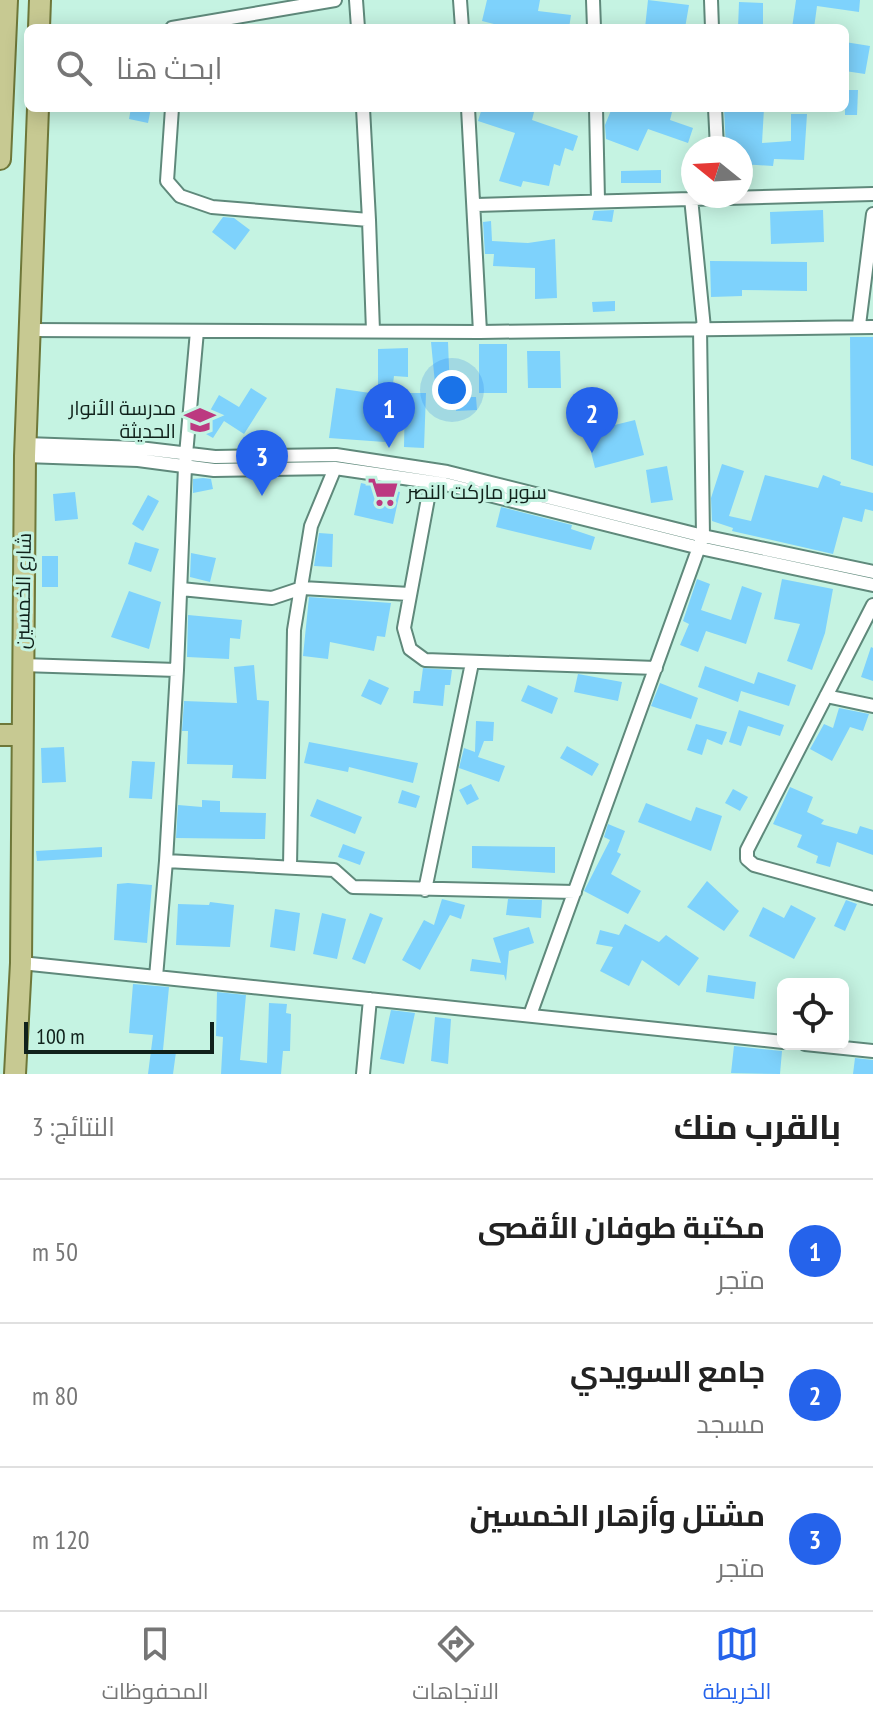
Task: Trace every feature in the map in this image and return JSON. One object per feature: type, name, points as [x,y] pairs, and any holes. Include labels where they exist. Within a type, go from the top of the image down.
[{"type":"main road","points":[[0,159],[7,0]]},
{"type":"main road","points":[[39,24],[40,0]]},
{"type":"main road","name":"شارع الخمسين","points":[[15,1074],[21,963],[26,450],[38,112]]},
{"type":"main road","points":[[0,735],[21,735]]},
{"type":"street","points":[[194,24],[335,0]]},
{"type":"street","points":[[356,0],[358,24]]},
{"type":"street","points":[[460,0],[462,24]]},
{"type":"street","points":[[593,0],[594,24]]},
{"type":"street","points":[[711,0],[712,24]]},
{"type":"street","points":[[172,112],[167,181],[180,196],[212,207],[369,220]]},
{"type":"street","points":[[363,112],[373,331]]},
{"type":"street","points":[[468,112],[476,205],[480,332]]},
{"type":"street","points":[[596,112],[598,200]]},
{"type":"street","points":[[715,112],[716,136]]},
{"type":"street","points":[[753,196],[873,194]]},
{"type":"street","points":[[476,205],[681,198]]},
{"type":"street","points":[[530,1015],[701,542],[702,328],[692,208]]},
{"type":"street","points":[[859,325],[873,214]]},
{"type":"street","points":[[29,330],[480,332],[873,327]]},
{"type":"street","points":[[156,977],[166,861],[186,460],[197,331]]},
{"type":"street","points":[[26,450],[186,460],[336,455],[447,472],[701,542],[873,585]]},
{"type":"street","points":[[186,460],[214,470],[335,468],[431,482],[701,542],[873,572]]},
{"type":"street","points":[[290,867],[294,630],[311,526],[335,468]]},
{"type":"street","points":[[431,482],[404,635],[414,654],[425,660],[472,663],[656,668]]},
{"type":"street","points":[[181,589],[272,598],[302,588],[410,594]]},
{"type":"street","points":[[873,605],[749,843],[747,859],[754,865],[873,898]]},
{"type":"street","points":[[425,890],[472,663]]},
{"type":"street","points":[[22,665],[177,670]]},
{"type":"street","points":[[826,696],[873,706]]},
{"type":"street","points":[[166,861],[334,870],[353,887],[575,892]]},
{"type":"street","points":[[21,963],[777,1041]]},
{"type":"street","points":[[363,1074],[370,999]]},
{"type":"street","points":[[849,1049],[873,1051]]},
{"type":"building","points":[[487,0],[540,0],[538,11],[571,15],[570,24],[494,24],[482,21]]},
{"type":"building","points":[[648,0],[689,5],[686,24],[645,24]]},
{"type":"building","points":[[796,0],[860,0],[859,12],[817,6],[815,24],[793,24]]},
{"type":"building","points":[[739,2],[763,3],[763,24],[738,24]]},
{"type":"building","points":[[849,43],[870,46],[865,74],[849,72]]},
{"type":"building","points":[[849,90],[858,90],[857,115],[845,115],[849,112]]},
{"type":"building","points":[[130,112],[150,112],[148,123],[129,119]]},
{"type":"building","points":[[481,112],[534,112],[532,120],[578,136],[573,151],[565,148],[560,166],[554,164],[549,186],[523,181],[521,187],[499,181],[515,133],[478,121]]},
{"type":"building","points":[[610,112],[672,112],[670,120],[693,128],[690,136],[681,136],[681,141],[648,129],[638,151],[606,139],[605,125]]},
{"type":"building","points":[[724,112],[764,112],[762,143],[791,141],[791,114],[807,114],[804,160],[774,159],[773,166],[753,165],[753,136],[725,136]]},
{"type":"building","points":[[661,170],[661,183],[621,183],[621,171]]},
{"type":"building","points":[[614,210],[612,222],[592,220],[594,211]]},
{"type":"building","points":[[823,210],[824,242],[771,244],[770,212]]},
{"type":"building","points":[[223,217],[234,218],[250,230],[235,250],[212,232]]},
{"type":"building","points":[[491,221],[492,241],[528,243],[555,239],[557,298],[535,299],[535,268],[493,266],[494,254],[485,254],[483,222]]},
{"type":"building","points":[[710,261],[807,262],[807,291],[742,290],[742,296],[711,297]]},
{"type":"building","points":[[615,301],[615,311],[593,312],[592,302]]},
{"type":"building","points":[[850,337],[873,337],[873,466],[851,459]]},
{"type":"building","points":[[431,342],[448,342],[450,392],[436,394]]},
{"type":"building","points":[[479,344],[507,344],[507,393],[479,393]]},
{"type":"building","points":[[408,348],[408,377],[394,376],[385,442],[329,438],[336,388],[370,393],[371,389],[378,390],[378,349]]},
{"type":"building","points":[[527,351],[560,351],[561,388],[528,388]]},
{"type":"building","points":[[251,388],[267,398],[244,434],[224,421],[213,438],[199,430],[219,395],[239,407]]},
{"type":"building","points":[[405,393],[426,393],[424,448],[404,447]]},
{"type":"building","points":[[455,397],[476,397],[477,410],[456,411]]},
{"type":"building","points":[[635,420],[644,455],[595,468],[586,432]]},
{"type":"building","points":[[722,464],[744,471],[729,516],[751,521],[765,475],[818,488],[823,475],[841,482],[840,485],[873,493],[873,511],[865,509],[862,522],[843,517],[833,554],[732,531],[733,528],[712,521],[711,498]]},
{"type":"building","points":[[667,466],[673,500],[651,503],[646,470]]},
{"type":"building","points":[[193,479],[211,479],[213,489],[193,493]]},
{"type":"building","points":[[361,483],[400,492],[393,524],[354,515]]},
{"type":"building","points":[[75,492],[78,519],[55,521],[53,494]]},
{"type":"building","points":[[148,495],[159,501],[143,531],[132,524]]},
{"type":"building","points":[[501,507],[572,525],[571,529],[595,537],[591,550],[496,527]]},
{"type":"building","points":[[319,533],[333,534],[332,567],[314,566]]},
{"type":"building","points":[[135,542],[159,549],[151,572],[128,564]]},
{"type":"building","points":[[191,553],[216,558],[210,582],[190,577]]},
{"type":"building","points":[[42,556],[58,556],[58,587],[42,587]]},
{"type":"building","points":[[697,579],[710,584],[701,610],[731,620],[742,586],[762,593],[746,644],[706,631],[698,652],[680,645],[689,624],[683,621]]},
{"type":"building","points":[[782,579],[833,589],[825,633],[812,670],[787,661],[800,624],[774,619]]},
{"type":"building","points":[[129,591],[161,602],[149,649],[111,637]]},
{"type":"building","points":[[309,597],[391,603],[385,637],[377,636],[374,651],[330,642],[328,659],[303,656]]},
{"type":"building","points":[[188,615],[242,620],[240,639],[230,638],[229,659],[187,657]]},
{"type":"building","points":[[873,648],[873,681],[861,677]]},
{"type":"building","points":[[254,665],[257,700],[269,701],[266,779],[232,778],[233,765],[187,764],[188,731],[182,731],[184,701],[237,703],[234,667]]},
{"type":"building","points":[[705,666],[754,684],[758,672],[796,685],[789,706],[741,691],[738,702],[698,687]]},
{"type":"building","points":[[423,668],[452,670],[450,685],[445,685],[443,706],[413,703],[414,691],[420,691]]},
{"type":"building","points":[[578,674],[622,682],[618,701],[574,692]]},
{"type":"building","points":[[369,679],[389,688],[381,705],[361,696]]},
{"type":"building","points":[[660,683],[698,698],[691,719],[651,706]]},
{"type":"building","points":[[528,685],[558,698],[552,714],[521,701]]},
{"type":"building","points":[[839,708],[869,714],[863,731],[850,727],[832,761],[810,749],[824,724],[833,728]]},
{"type":"building","points":[[739,710],[784,725],[780,736],[748,726],[741,746],[729,742]]},
{"type":"building","points":[[476,721],[494,722],[493,741],[484,741],[478,757],[505,766],[499,782],[459,768],[464,748],[475,752]]},
{"type":"building","points":[[696,724],[727,732],[722,745],[707,739],[702,755],[687,750]]},
{"type":"building","points":[[309,742],[418,763],[413,783],[349,767],[348,772],[304,763]]},
{"type":"building","points":[[567,746],[599,764],[592,776],[560,758]]},
{"type":"building","points":[[64,747],[66,782],[42,783],[41,748]]},
{"type":"building","points":[[132,761],[155,762],[152,799],[129,798]]},
{"type":"building","points":[[471,784],[479,799],[467,805],[459,790]]},
{"type":"building","points":[[790,787],[813,797],[807,812],[824,820],[821,824],[857,834],[860,826],[873,830],[873,855],[837,842],[830,867],[816,863],[818,856],[797,847],[802,835],[773,824]]},
{"type":"building","points":[[733,789],[748,797],[740,811],[725,803]]},
{"type":"building","points":[[402,790],[420,796],[416,808],[398,803]]},
{"type":"building","points":[[317,799],[362,817],[355,834],[310,816]]},
{"type":"building","points":[[202,800],[220,801],[220,812],[266,813],[265,839],[176,838],[178,805],[202,807]]},
{"type":"building","points":[[646,803],[691,821],[696,807],[722,816],[711,851],[638,822]]},
{"type":"building","points":[[608,824],[625,831],[617,852],[621,854],[611,874],[641,891],[628,914],[584,891],[610,840],[604,837]]},
{"type":"building","points":[[343,844],[365,852],[360,865],[338,857]]},
{"type":"building","points":[[472,846],[555,847],[555,873],[472,868]]},
{"type":"building","points":[[102,847],[102,857],[37,861],[36,851]]},
{"type":"building","points":[[707,881],[739,911],[724,931],[687,907]]},
{"type":"building","points":[[117,884],[152,885],[147,943],[114,940]]},
{"type":"building","points":[[442,899],[465,905],[461,919],[450,915],[420,970],[402,960],[424,920],[434,925]]},
{"type":"building","points":[[508,899],[542,900],[541,918],[506,915]]},
{"type":"building","points":[[846,900],[857,904],[845,931],[834,926]]},
{"type":"building","points":[[210,902],[234,905],[230,947],[176,945],[178,904],[209,905]]},
{"type":"building","points":[[791,905],[816,918],[794,959],[749,936],[763,907],[784,918]]},
{"type":"building","points":[[275,909],[300,913],[295,951],[270,947]]},
{"type":"building","points":[[322,913],[346,919],[337,959],[313,954]]},
{"type":"building","points":[[370,913],[383,918],[365,964],[352,959]]},
{"type":"building","points":[[625,924],[659,942],[666,935],[699,958],[679,986],[642,960],[629,986],[600,971],[613,947],[596,944],[600,930],[619,935]]},
{"type":"building","points":[[529,927],[534,943],[509,951],[506,981],[504,975],[470,971],[472,959],[501,963],[493,938]]},
{"type":"building","points":[[708,975],[756,982],[754,999],[706,992]]},
{"type":"building","points":[[133,984],[169,987],[163,1050],[176,1052],[173,1074],[148,1074],[153,1035],[129,1033]]},
{"type":"building","points":[[217,992],[246,995],[240,1060],[267,1063],[269,1003],[287,1004],[286,1013],[291,1014],[290,1051],[283,1051],[281,1074],[221,1074],[223,1037],[216,1036]]},
{"type":"building","points":[[391,1010],[415,1013],[404,1064],[380,1059]]},
{"type":"building","points":[[435,1017],[451,1019],[448,1064],[431,1061]]},
{"type":"building","points":[[734,1046],[782,1051],[780,1074],[731,1073]]},
{"type":"building","points":[[855,1058],[873,1060],[873,1074],[853,1074]]},
{"type":"place","name":"مدرسة الأنوار الحديثة","points":[[200,420]]},
{"type":"place","name":"مكتبة طوفان الأقصى","points":[[389,448]]},
{"type":"place","name":"جامع السويدي","points":[[592,453]]},
{"type":"place","name":"سوبر ماركت النصر","points":[[383,492]]},
{"type":"place","name":"مشتل وأزهار الخمسين","points":[[262,496]]}]
